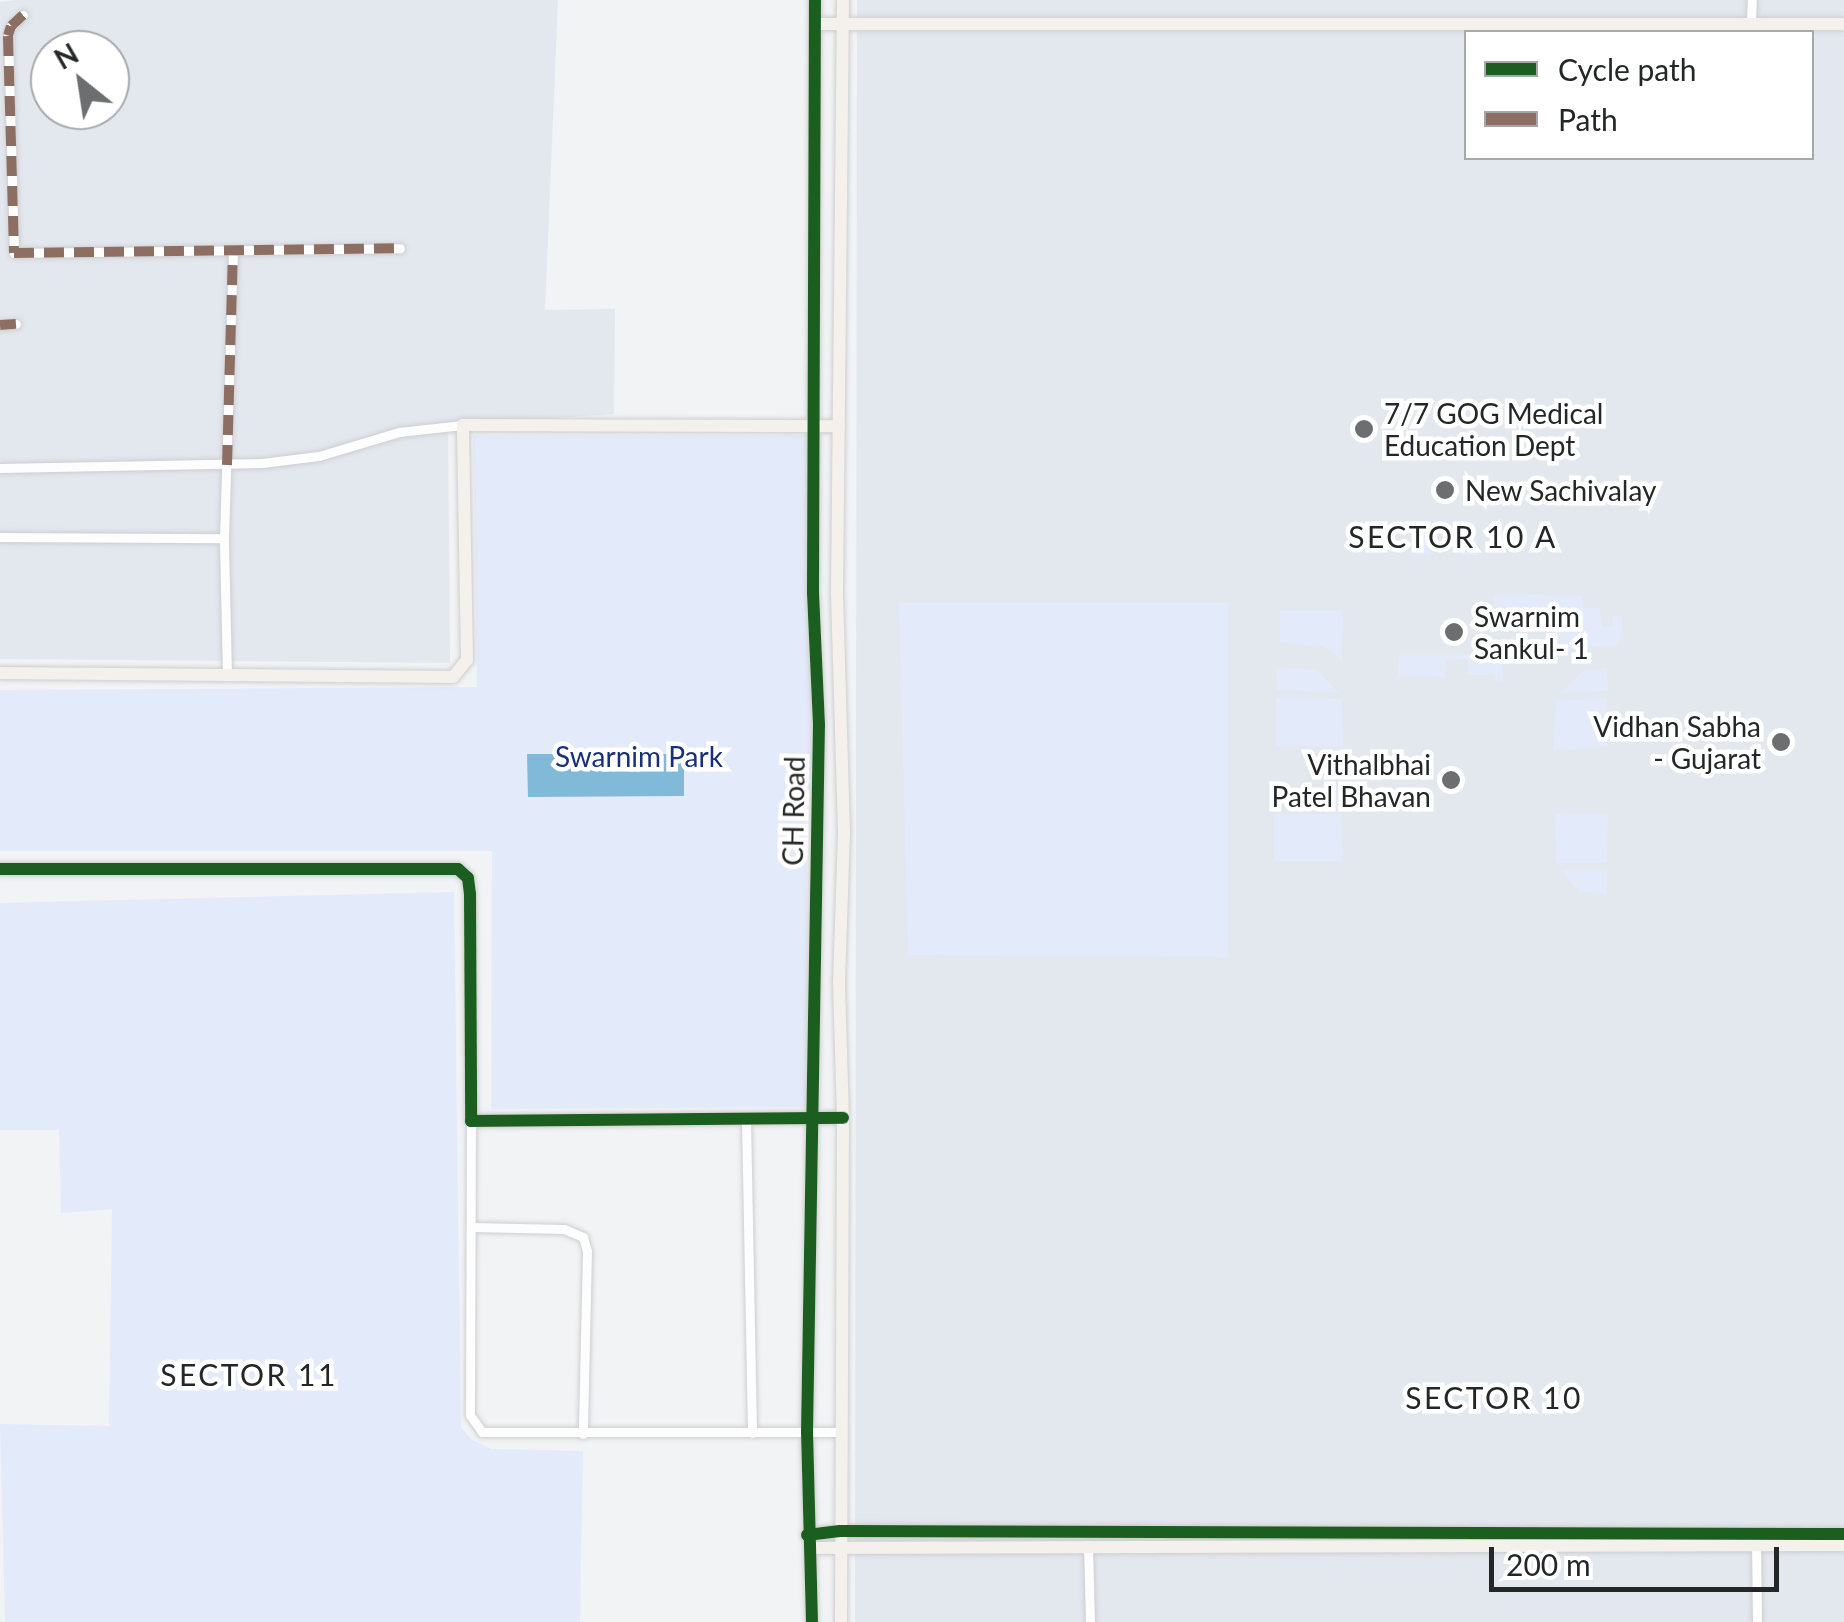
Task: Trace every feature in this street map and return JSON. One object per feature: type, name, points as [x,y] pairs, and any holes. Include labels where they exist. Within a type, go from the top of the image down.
[{"type":"street","name":"CH Road","points":[[812,1622],[807,1432],[818,744],[813,574],[815,0]]},
{"type":"street","name":"CH Road","points":[[840,1622],[843,1118],[839,426],[843,0]]},
{"type":"street","points":[[1751,23],[1752,0]]},
{"type":"street","points":[[23,15],[11,26],[8,36],[14,253],[400,248]]},
{"type":"street","points":[[816,24],[1844,24]]},
{"type":"street","points":[[0,184],[12,184]]},
{"type":"street","points":[[227,675],[224,538],[233,250]]},
{"type":"street","points":[[0,325],[16,324]]},
{"type":"street","points":[[0,674],[454,676],[464,670],[467,660],[463,425]]},
{"type":"street","points":[[0,468],[226,465],[318,456],[399,432],[463,425],[839,426]]},
{"type":"street","points":[[0,537],[224,538]]},
{"type":"street","points":[[0,870],[464,872],[470,894],[470,1415],[482,1432],[494,1434],[841,1432]]},
{"type":"street","points":[[471,1122],[843,1118]]},
{"type":"street","points":[[746,1119],[752,1433]]},
{"type":"street","points":[[472,1227],[564,1229],[582,1237],[587,1252],[584,1434]]},
{"type":"street","points":[[809,1541],[840,1530],[1086,1539]]},
{"type":"street","points":[[809,1541],[840,1546],[1086,1539],[1756,1539],[1844,1534]]},
{"type":"street","points":[[1086,1539],[1090,1622]]},
{"type":"street","points":[[1756,1539],[1844,1545]]},
{"type":"street","points":[[1756,1539],[1757,1622]]},
{"type":"shaded area","points":[[558,0],[545,310],[615,309],[614,414],[448,425],[450,663],[0,659],[0,2]]},
{"type":"shaded area","name":"SECTOR 10","points":[[857,0],[1844,0],[1844,1622],[855,1622]]},
{"type":"green space","name":"Swarnim Park","points":[[473,435],[807,435],[813,748],[806,822],[810,1107],[491,1109],[492,851],[0,851],[0,690],[477,687]]},
{"type":"green space","points":[[1430,520],[1431,555],[1415,555],[1414,521]]},
{"type":"green space","points":[[1476,520],[1478,555],[1462,555],[1461,521]]},
{"type":"green space","points":[[1494,594],[1582,596],[1583,608],[1600,608],[1602,627],[1613,626],[1612,615],[1622,616],[1623,637],[1615,647],[1575,646],[1556,659],[1553,610],[1494,607]]},
{"type":"green space","points":[[899,603],[1228,603],[1228,957],[908,955]]},
{"type":"green space","points":[[1280,611],[1343,611],[1342,664],[1334,652],[1322,646],[1280,643]]},
{"type":"green space","points":[[1399,654],[1502,654],[1503,681],[1495,682],[1495,675],[1468,675],[1468,659],[1446,660],[1445,677],[1400,676],[1397,682]]},
{"type":"green space","points":[[1276,668],[1316,669],[1339,693],[1277,690]]},
{"type":"green space","points":[[1607,668],[1608,691],[1560,693],[1584,670]]},
{"type":"green space","points":[[1276,698],[1342,699],[1343,747],[1276,746]]},
{"type":"green space","points":[[1607,698],[1609,747],[1553,750],[1556,700]]},
{"type":"green space","points":[[1608,813],[1607,863],[1556,863],[1555,814]]},
{"type":"green space","points":[[1274,814],[1341,814],[1343,861],[1274,861]]},
{"type":"green space","points":[[1561,870],[1607,870],[1607,894],[1579,892]]},
{"type":"green space","points":[[454,892],[461,1427],[471,1439],[491,1449],[583,1451],[580,1622],[5,1622],[0,1424],[109,1426],[112,1209],[61,1213],[59,1130],[0,1130],[0,903]]},
{"type":"water","points":[[527,754],[684,754],[684,796],[528,797]]},
{"type":"marked path","points":[[23,15],[11,26],[8,36],[14,253],[400,248]]},
{"type":"marked path","points":[[227,465],[233,250]]},
{"type":"marked path","points":[[0,325],[16,324]]},
{"type":"cycle path","points":[[812,1622],[807,1432],[819,725],[813,593],[815,0]]},
{"type":"cycle path","points":[[0,869],[458,869],[468,878],[470,894],[471,1121],[843,1118]]},
{"type":"cycle path","points":[[807,1535],[840,1531],[1844,1534]]},
{"type":"place","name":"7/7 GOG Medical Education Dept","points":[[1364,429]]},
{"type":"place","name":"New Sachivalay","points":[[1445,490]]},
{"type":"place","name":"Swarnim Sankul- 1","points":[[1454,632]]},
{"type":"place","name":"Vidhan Sabha - Gujarat","points":[[1781,742]]},
{"type":"place","name":"Vithalbhai Patel Bhavan","points":[[1451,780]]},
{"type":"district","name":"SECTOR 10 A","points":[[1453,536]]},
{"type":"district","name":"SECTOR 11","points":[[249,1374]]},
{"type":"district","name":"SECTOR 10","points":[[1494,1397]]}]
